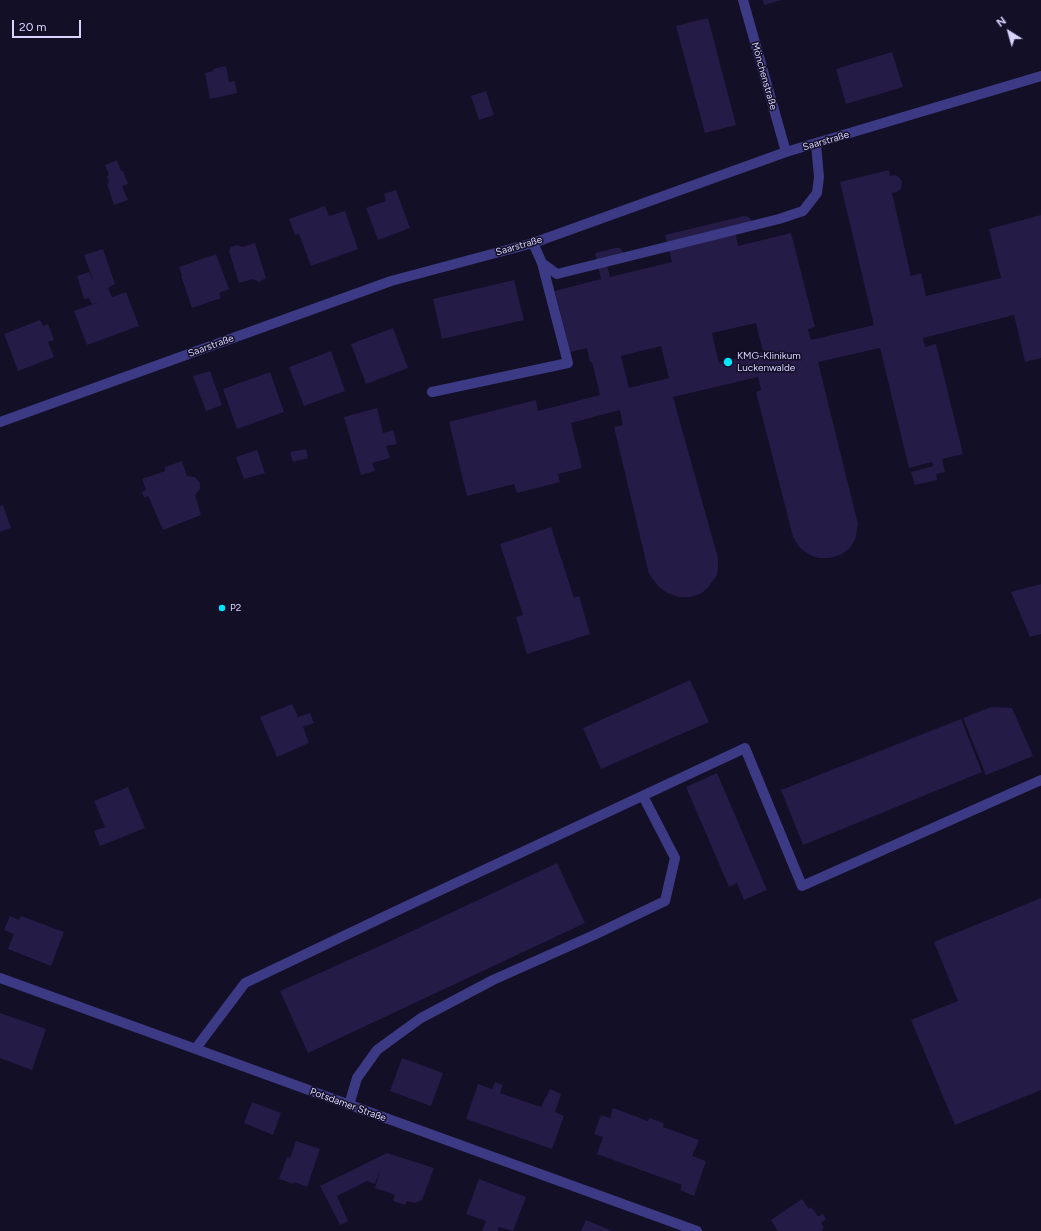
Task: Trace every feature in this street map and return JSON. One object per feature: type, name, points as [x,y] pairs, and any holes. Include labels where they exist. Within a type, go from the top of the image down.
[{"type":"street","name":"Mönchenstraße","points":[[743,0],[786,152]]},
{"type":"street","name":"Saarstraße","points":[[0,422],[391,281],[533,243],[786,152],[1041,76]]},
{"type":"street","points":[[542,263],[557,274],[779,219],[803,211],[817,193],[819,177],[816,144]]},
{"type":"street","points":[[432,392],[568,363],[542,263],[533,243]]},
{"type":"street","points":[[196,1048],[245,983],[745,748],[802,886],[1041,780]]},
{"type":"street","points":[[349,1105],[357,1078],[377,1050],[421,1018],[493,980],[594,935],[665,901],[675,858],[643,796]]},
{"type":"street","name":"Potsdamer Straße","points":[[0,978],[697,1231]]},
{"type":"building","points":[[763,0],[782,0],[764,5]]},
{"type":"building","points":[[708,18],[736,125],[705,133],[676,26]]},
{"type":"building","points":[[892,52],[903,87],[846,104],[836,69]]},
{"type":"building","points":[[226,66],[229,82],[235,81],[237,93],[210,99],[205,73],[213,71],[213,69]]},
{"type":"building","points":[[486,91],[494,115],[479,120],[471,96]]},
{"type":"building","points":[[117,160],[128,184],[122,186],[128,200],[114,205],[107,184],[109,183],[107,176],[109,175],[105,165]]},
{"type":"building","points":[[889,170],[890,176],[895,175],[899,177],[902,182],[901,189],[892,193],[911,276],[921,273],[926,296],[1001,278],[989,229],[1041,215],[1041,358],[1025,362],[1014,315],[923,338],[925,347],[936,344],[963,454],[942,459],[945,472],[936,474],[937,480],[915,485],[911,472],[933,466],[932,462],[909,468],[880,348],[818,362],[858,524],[855,540],[849,549],[840,555],[830,558],[818,558],[808,554],[800,548],[793,537],[756,392],[761,390],[758,377],[673,397],[718,558],[717,575],[702,593],[690,597],[679,597],[667,593],[659,587],[649,574],[614,427],[623,425],[620,410],[571,423],[582,468],[558,474],[560,482],[517,493],[514,484],[467,496],[449,422],[536,400],[538,411],[600,395],[587,348],[570,352],[555,291],[601,279],[595,253],[615,248],[620,248],[623,252],[622,257],[606,262],[610,277],[672,262],[665,235],[744,216],[749,217],[752,221],[735,231],[738,246],[791,233],[815,327],[808,329],[811,340],[874,325],[840,182]],"holes":[[[756,323],[763,352],[719,363],[712,333]],[[661,346],[669,378],[629,388],[621,356]]]},
{"type":"building","points":[[396,190],[410,228],[378,240],[366,208],[386,201],[384,194]]},
{"type":"building","points":[[325,206],[329,216],[345,211],[358,249],[311,266],[299,234],[295,235],[289,219]]},
{"type":"building","points":[[255,243],[266,278],[259,282],[253,279],[239,283],[229,251],[231,247],[237,245],[242,247]]},
{"type":"building","points":[[103,249],[115,284],[108,288],[112,297],[126,292],[139,326],[87,345],[74,311],[99,302],[92,304],[89,298],[84,299],[77,276],[89,272],[94,282],[84,255]]},
{"type":"building","points":[[216,254],[229,289],[219,293],[221,298],[192,308],[179,267]]},
{"type":"building","points":[[514,280],[524,320],[442,339],[433,299]]},
{"type":"building","points":[[40,320],[43,326],[48,324],[54,340],[48,342],[54,357],[18,371],[4,334]]},
{"type":"building","points":[[393,328],[408,368],[366,384],[351,344]]},
{"type":"building","points":[[331,351],[345,391],[304,406],[289,367]]},
{"type":"building","points":[[210,371],[222,405],[206,411],[193,376]]},
{"type":"building","points":[[270,372],[284,412],[237,429],[223,389]]},
{"type":"building","points":[[377,408],[383,433],[393,430],[397,444],[386,446],[390,458],[372,463],[375,471],[361,475],[344,417]]},
{"type":"building","points":[[306,449],[308,458],[293,462],[290,452]]},
{"type":"building","points":[[257,450],[265,473],[244,479],[236,457]]},
{"type":"building","points":[[182,461],[187,476],[195,477],[200,483],[200,489],[195,495],[201,515],[163,530],[148,496],[144,498],[142,492],[146,490],[142,479],[165,471],[165,467]]},
{"type":"building","points":[[3,505],[11,528],[0,532],[0,506]]},
{"type":"building","points":[[551,527],[574,598],[579,596],[590,634],[527,654],[516,617],[523,615],[500,544]]},
{"type":"building","points":[[1041,584],[1041,634],[1030,637],[1011,592]]},
{"type":"building","points":[[690,680],[709,722],[601,769],[583,728]]},
{"type":"building","points":[[292,704],[298,717],[310,713],[314,723],[303,727],[309,743],[277,757],[260,717]]},
{"type":"building","points":[[991,707],[1012,708],[1033,756],[986,775],[963,718]]},
{"type":"building","points":[[961,719],[982,772],[803,845],[781,790]]},
{"type":"building","points":[[717,773],[767,890],[744,900],[737,883],[729,887],[686,787]]},
{"type":"building","points":[[128,787],[145,828],[100,846],[94,831],[105,827],[94,801]]},
{"type":"building","points":[[557,863],[585,923],[308,1053],[280,991]]},
{"type":"building","points":[[1041,898],[1041,1090],[955,1125],[911,1020],[958,1001],[934,942]]},
{"type":"building","points":[[10,916],[19,920],[21,916],[64,932],[51,966],[8,949],[14,934],[4,930]]},
{"type":"building","points":[[0,1013],[46,1029],[32,1070],[0,1058]]},
{"type":"building","points":[[402,1058],[443,1073],[431,1106],[390,1091]]},
{"type":"building","points":[[495,1082],[503,1085],[500,1093],[541,1107],[550,1089],[561,1094],[555,1112],[564,1116],[552,1149],[466,1119],[478,1084],[492,1089]]},
{"type":"building","points":[[252,1102],[281,1113],[273,1135],[244,1123]]},
{"type":"building","points":[[613,1108],[648,1121],[649,1118],[664,1123],[663,1127],[699,1140],[692,1156],[706,1161],[694,1196],[680,1190],[682,1185],[597,1154],[603,1137],[594,1134],[601,1115],[610,1118]]},
{"type":"building","points":[[296,1141],[320,1149],[307,1187],[294,1182],[293,1184],[279,1179],[287,1157],[290,1158]]},
{"type":"building","points":[[387,1153],[434,1168],[422,1200],[415,1203],[407,1201],[405,1205],[393,1201],[395,1195],[375,1188],[380,1170],[375,1184],[367,1181],[337,1196],[348,1221],[340,1225],[320,1186]]},
{"type":"building","points":[[479,1179],[526,1197],[513,1231],[499,1227],[498,1231],[482,1231],[486,1221],[466,1214]]},
{"type":"building","points":[[802,1199],[809,1209],[811,1207],[818,1216],[823,1214],[826,1219],[821,1223],[824,1228],[822,1230],[823,1231],[778,1231],[771,1220]]},
{"type":"building","points":[[586,1220],[612,1231],[581,1231]]},
{"type":"place","name":"KMG-Klinikum Luckenwalde","points":[[728,362]]},
{"type":"place","name":"P2","points":[[222,608]]}]
